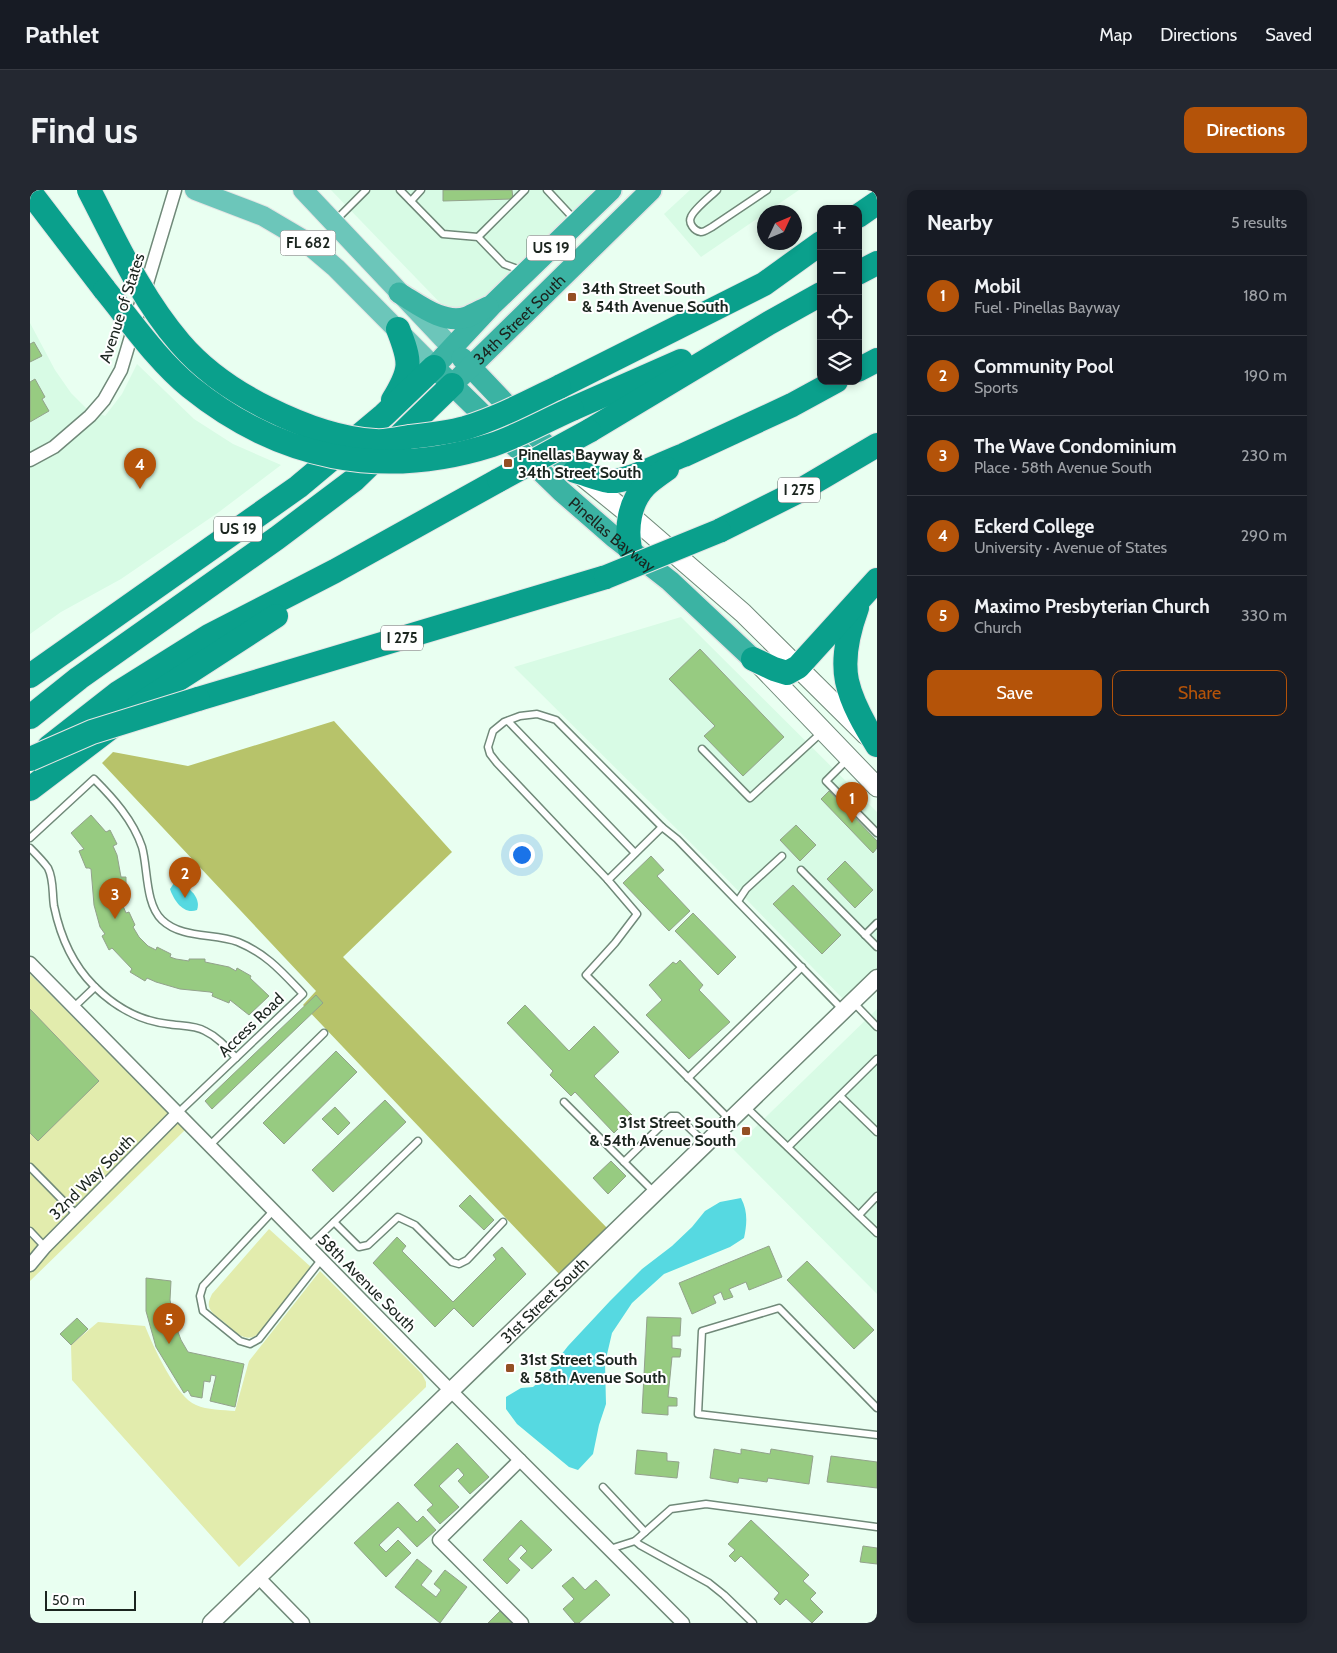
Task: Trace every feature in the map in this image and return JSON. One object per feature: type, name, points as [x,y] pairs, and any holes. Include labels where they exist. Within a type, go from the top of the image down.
[{"type":"highway","points":[[89,190],[129,266],[153,306],[180,343],[206,370],[245,397],[293,421],[338,436],[376,442],[464,428],[505,413],[764,284],[817,246]]},
{"type":"highway","name":"34th Street South","points":[[434,367],[525,272],[611,190]]},
{"type":"highway","name":"34th Street South","points":[[452,386],[652,190]]},
{"type":"highway","points":[[30,192],[160,358],[190,386],[225,412],[268,436],[306,450],[356,461],[390,463],[451,456],[493,444],[769,322]]},
{"type":"highway","points":[[862,213],[877,203]]},
{"type":"highway","points":[[862,271],[877,263]]},
{"type":"highway","points":[[399,293],[432,313],[452,318],[465,318],[491,306]]},
{"type":"highway","name":"I 275","points":[[30,760],[118,693],[201,641],[335,571],[589,431],[769,322],[819,295]]},
{"type":"highway","points":[[384,416],[406,376],[408,354],[398,329]]},
{"type":"highway","name":"Pinellas Bayway","points":[[453,348],[536,436],[575,471]]},
{"type":"highway","points":[[862,368],[877,360]]},
{"type":"highway","name":"Pinellas Bayway","points":[[434,367],[561,491],[670,581],[753,659]]},
{"type":"highway","name":"US 19","points":[[30,676],[298,487],[384,416],[434,367]]},
{"type":"highway","points":[[575,471],[609,480],[623,480],[684,455],[792,405],[829,385]]},
{"type":"highway","name":"US 19","points":[[30,718],[78,678],[277,538],[354,480],[452,386]]},
{"type":"highway","name":"I 275","points":[[30,760],[92,732],[606,577],[719,531],[799,491],[877,445]]},
{"type":"highway","points":[[630,549],[627,528],[635,500],[644,486],[684,455]]},
{"type":"highway","points":[[30,789],[151,697],[281,614],[335,571]]},
{"type":"highway","points":[[753,659],[787,673],[798,668],[877,580]]},
{"type":"highway","points":[[860,599],[849,631],[846,656],[847,681],[864,723],[877,746]]},
{"type":"main road","name":"Pinellas Bayway","points":[[195,190],[263,216],[302,239],[336,268],[434,367]]},
{"type":"main road","name":"Pinellas Bayway","points":[[303,190],[453,348]]},
{"type":"main road","name":"Pinellas Bayway","points":[[575,471],[630,514],[743,613],[877,746]]},
{"type":"main road","name":"Pinellas Bayway","points":[[753,659],[877,787]]},
{"type":"street","name":"Avenue of States","points":[[30,460],[54,447],[90,416],[104,400],[120,370],[175,190]]},
{"type":"street","name":"58th Avenue South","points":[[30,963],[308,1247],[683,1623]]},
{"type":"street","name":"31st Street South","points":[[211,1623],[877,978]]},
{"type":"street","name":"32nd Way South","points":[[30,1265],[45,1247],[178,1113]]},
{"type":"street","points":[[520,1460],[439,1540],[522,1623]]},
{"type":"street","points":[[258,1577],[303,1623]]},
{"type":"lane","points":[[333,222],[366,190]]},
{"type":"lane","points":[[400,190],[443,234],[478,238],[504,264],[525,272]]},
{"type":"lane","points":[[411,201],[421,190]]},
{"type":"lane","points":[[478,238],[525,190]]},
{"type":"lane","points":[[547,190],[577,222]]},
{"type":"lane","points":[[717,190],[691,215],[691,226],[699,232],[704,232],[767,190]]},
{"type":"lane","points":[[730,1120],[586,975],[615,943],[637,914],[608,880],[490,754],[488,747],[494,731],[508,721],[520,716],[538,714],[556,720],[662,827],[677,838],[802,967],[848,1006],[877,1027]]},
{"type":"lane","points":[[508,721],[635,853]]},
{"type":"lane","points":[[702,749],[750,798],[823,731]]},
{"type":"lane","points":[[849,758],[826,781],[877,833]]},
{"type":"lane","name":"Access Road","points":[[30,838],[94,779],[110,795],[134,830],[142,848],[154,909],[162,920],[178,930],[236,942],[255,951],[274,963],[303,994],[178,1113]]},
{"type":"lane","points":[[608,880],[662,827]]},
{"type":"lane","points":[[30,848],[48,868],[53,881],[54,904],[60,928],[69,950],[81,971],[95,987],[128,1012],[157,1023],[203,1029],[216,1037],[236,1058]]},
{"type":"lane","points":[[738,901],[746,889],[782,856]]},
{"type":"lane","points":[[801,870],[877,947]]},
{"type":"lane","points":[[865,935],[877,924]]},
{"type":"lane","points":[[688,1078],[802,967]]},
{"type":"lane","points":[[74,1007],[95,987]]},
{"type":"lane","points":[[209,1146],[324,1033]]},
{"type":"lane","points":[[788,1147],[877,1059]]},
{"type":"lane","points":[[840,1096],[877,1132]]},
{"type":"lane","points":[[564,1102],[655,1193]]},
{"type":"lane","points":[[745,1106],[877,1233]]},
{"type":"lane","points":[[624,1162],[671,1116],[676,1116],[706,1144]]},
{"type":"lane","points":[[308,1247],[418,1141]]},
{"type":"lane","points":[[30,1167],[77,1215]]},
{"type":"lane","points":[[859,1215],[877,1196]]},
{"type":"lane","points":[[273,1211],[203,1286],[200,1296],[203,1311],[240,1342],[250,1344],[259,1339],[321,1260]]},
{"type":"lane","points":[[334,1222],[359,1246],[368,1245],[398,1216],[415,1225],[452,1262],[459,1264],[466,1260],[503,1222]]},
{"type":"lane","points":[[30,1231],[45,1247]]},
{"type":"lane","points":[[877,1408],[779,1308],[702,1331],[698,1414],[877,1435]]},
{"type":"lane","points":[[603,1487],[645,1532]]},
{"type":"lane","points":[[610,1549],[636,1541],[671,1509],[706,1504],[877,1527]]},
{"type":"lane","points":[[636,1541],[709,1583],[724,1594],[753,1623]]},
{"type":"shaded area","points":[[331,190],[602,190],[486,301],[464,311],[447,310]]},
{"type":"shaded area","points":[[690,190],[799,190],[777,205],[757,205],[757,219],[701,257],[664,214]]},
{"type":"shaded area","points":[[30,323],[55,370],[71,393],[86,408],[105,416],[122,394],[137,364],[194,419],[233,444],[281,465],[219,512],[121,579],[61,612],[30,634]]},
{"type":"shaded area","points":[[681,617],[877,812],[877,970],[845,1001],[715,867],[514,667]]},
{"type":"shaded area","points":[[877,1009],[877,1294],[733,1149]]},
{"type":"green space","points":[[334,721],[452,852],[343,957],[608,1229],[560,1275],[303,1005],[316,991],[102,763],[113,752],[188,766]]},
{"type":"green space","points":[[30,974],[169,1114],[36,1248],[45,1256],[178,1123],[185,1130],[30,1281]]},
{"type":"green space","points":[[269,1229],[312,1268],[263,1330],[257,1335],[247,1338],[238,1334],[214,1314],[209,1307],[209,1301],[212,1294]]},
{"type":"green space","points":[[320,1271],[422,1374],[426,1387],[239,1567],[72,1380],[71,1345],[98,1322],[145,1326],[166,1370],[188,1400],[205,1408],[235,1411],[249,1361]]},
{"type":"water","points":[[174,883],[183,885],[192,892],[197,900],[197,910],[188,911],[180,906],[170,889]]},
{"type":"water","points":[[741,1198],[746,1218],[744,1238],[730,1247],[664,1274],[632,1303],[612,1333],[605,1363],[606,1404],[593,1454],[578,1470],[569,1467],[517,1424],[506,1409],[506,1397],[521,1388],[533,1387],[542,1379],[568,1346],[610,1301],[642,1269],[672,1246],[692,1227],[705,1211],[720,1202]]},
{"type":"building","points":[[443,190],[512,190],[513,199],[443,201]]},
{"type":"building","points":[[34,342],[42,356],[30,362],[30,344]]},
{"type":"building","points":[[35,379],[45,397],[42,399],[49,411],[30,422],[30,382]]},
{"type":"building","points":[[700,649],[784,737],[743,776],[704,736],[715,726],[669,679]]},
{"type":"building","points":[[829,791],[877,841],[877,848],[873,853],[821,799]]},
{"type":"building","points":[[91,815],[106,832],[110,830],[117,844],[113,846],[117,855],[121,877],[126,877],[126,892],[122,892],[123,906],[126,913],[129,912],[135,925],[133,927],[139,937],[148,946],[156,950],[157,947],[171,954],[170,957],[189,961],[189,959],[205,959],[205,962],[229,967],[236,971],[237,968],[251,976],[250,978],[269,996],[249,1015],[230,1000],[229,1003],[212,996],[213,993],[210,992],[180,989],[147,978],[145,981],[130,972],[132,969],[112,948],[109,950],[102,936],[105,934],[100,927],[94,905],[91,869],[86,868],[79,851],[84,849],[71,833]]},
{"type":"building","points":[[796,825],[816,845],[800,861],[780,840]]},
{"type":"building","points":[[651,856],[664,870],[657,876],[690,911],[669,931],[623,883]]},
{"type":"building","points":[[845,861],[873,890],[855,908],[827,879]]},
{"type":"building","points":[[793,885],[841,935],[822,954],[773,904]]},
{"type":"building","points":[[693,913],[736,957],[718,975],[675,931]]},
{"type":"building","points":[[680,960],[703,985],[699,990],[730,1022],[689,1059],[646,1015],[662,1000],[649,985],[673,962],[676,964]]},
{"type":"building","points":[[316,995],[323,1003],[212,1109],[205,1101]]},
{"type":"building","points":[[525,1005],[569,1051],[594,1026],[619,1052],[594,1076],[632,1115],[614,1133],[575,1092],[571,1096],[550,1075],[553,1071],[507,1023]]},
{"type":"building","points":[[30,1009],[99,1081],[38,1141],[30,1133]]},
{"type":"building","points":[[336,1051],[357,1072],[284,1144],[263,1123]]},
{"type":"building","points":[[385,1100],[406,1122],[333,1192],[312,1170]]},
{"type":"building","points":[[335,1107],[350,1123],[338,1135],[322,1119]]},
{"type":"building","points":[[611,1161],[626,1176],[608,1194],[593,1178]]},
{"type":"building","points":[[470,1195],[494,1220],[484,1230],[459,1206]]},
{"type":"building","points":[[397,1237],[406,1246],[402,1251],[453,1302],[496,1259],[493,1255],[502,1247],[526,1274],[473,1327],[454,1308],[435,1327],[373,1263]]},
{"type":"building","points":[[769,1246],[782,1277],[749,1290],[746,1282],[729,1289],[733,1297],[724,1300],[721,1292],[713,1296],[716,1303],[692,1314],[679,1283]]},
{"type":"building","points":[[807,1261],[874,1330],[854,1349],[787,1280]]},
{"type":"building","points":[[146,1278],[171,1281],[170,1300],[174,1321],[188,1352],[244,1364],[235,1407],[210,1401],[216,1376],[211,1375],[210,1382],[204,1381],[202,1398],[191,1396],[188,1390],[184,1393],[156,1347],[146,1311]]},
{"type":"building","points":[[647,1317],[681,1318],[680,1336],[672,1336],[672,1348],[681,1349],[680,1357],[672,1357],[668,1397],[677,1398],[677,1406],[668,1406],[668,1415],[642,1413]]},
{"type":"building","points":[[77,1318],[88,1329],[71,1345],[60,1334]]},
{"type":"building","points":[[457,1443],[489,1477],[470,1494],[458,1481],[464,1475],[458,1468],[439,1486],[459,1507],[440,1524],[427,1510],[433,1505],[414,1485]]},
{"type":"building","points":[[714,1449],[741,1454],[741,1449],[770,1454],[771,1449],[813,1456],[809,1484],[768,1478],[767,1482],[739,1478],[738,1483],[710,1478]]},
{"type":"building","points":[[637,1450],[667,1453],[667,1461],[679,1462],[677,1478],[635,1474]]},
{"type":"building","points":[[831,1456],[877,1462],[877,1488],[827,1482]]},
{"type":"building","points":[[398,1502],[417,1522],[423,1516],[436,1530],[417,1547],[398,1527],[379,1545],[386,1552],[398,1540],[411,1553],[386,1577],[354,1543]]},
{"type":"building","points":[[521,1520],[552,1550],[532,1569],[520,1558],[527,1551],[521,1545],[508,1559],[520,1570],[507,1584],[483,1560]]},
{"type":"building","points":[[751,1520],[809,1575],[803,1581],[816,1593],[810,1599],[823,1612],[812,1623],[786,1599],[780,1605],[774,1599],[779,1593],[741,1556],[735,1562],[729,1556],[735,1550],[728,1544]]},
{"type":"building","points":[[863,1546],[877,1548],[877,1564],[860,1562]]},
{"type":"building","points":[[417,1559],[432,1571],[421,1585],[436,1597],[441,1590],[434,1584],[445,1570],[467,1587],[440,1623],[395,1587]]},
{"type":"building","points":[[573,1577],[585,1590],[596,1580],[610,1595],[579,1623],[575,1623],[563,1609],[574,1599],[562,1586]]},
{"type":"building","points":[[500,1611],[513,1623],[488,1623]]},
{"type":"place","name":"34th Street South & 54th Avenue South","points":[[572,297]]},
{"type":"place","name":"Pinellas Bayway & 34th Street South","points":[[508,463]]},
{"type":"place","name":"Eckerd College","points":[[140,489]]},
{"type":"place","name":"Mobil","points":[[852,823]]},
{"type":"place","name":"Community Pool","points":[[185,898]]},
{"type":"place","name":"The Wave Condominium","points":[[115,919]]},
{"type":"place","name":"31st Street South & 54th Avenue South","points":[[746,1131]]},
{"type":"place","name":"Maximo Presbyterian Church","points":[[169,1344]]},
{"type":"place","name":"31st Street South & 58th Avenue South","points":[[510,1368]]}]
